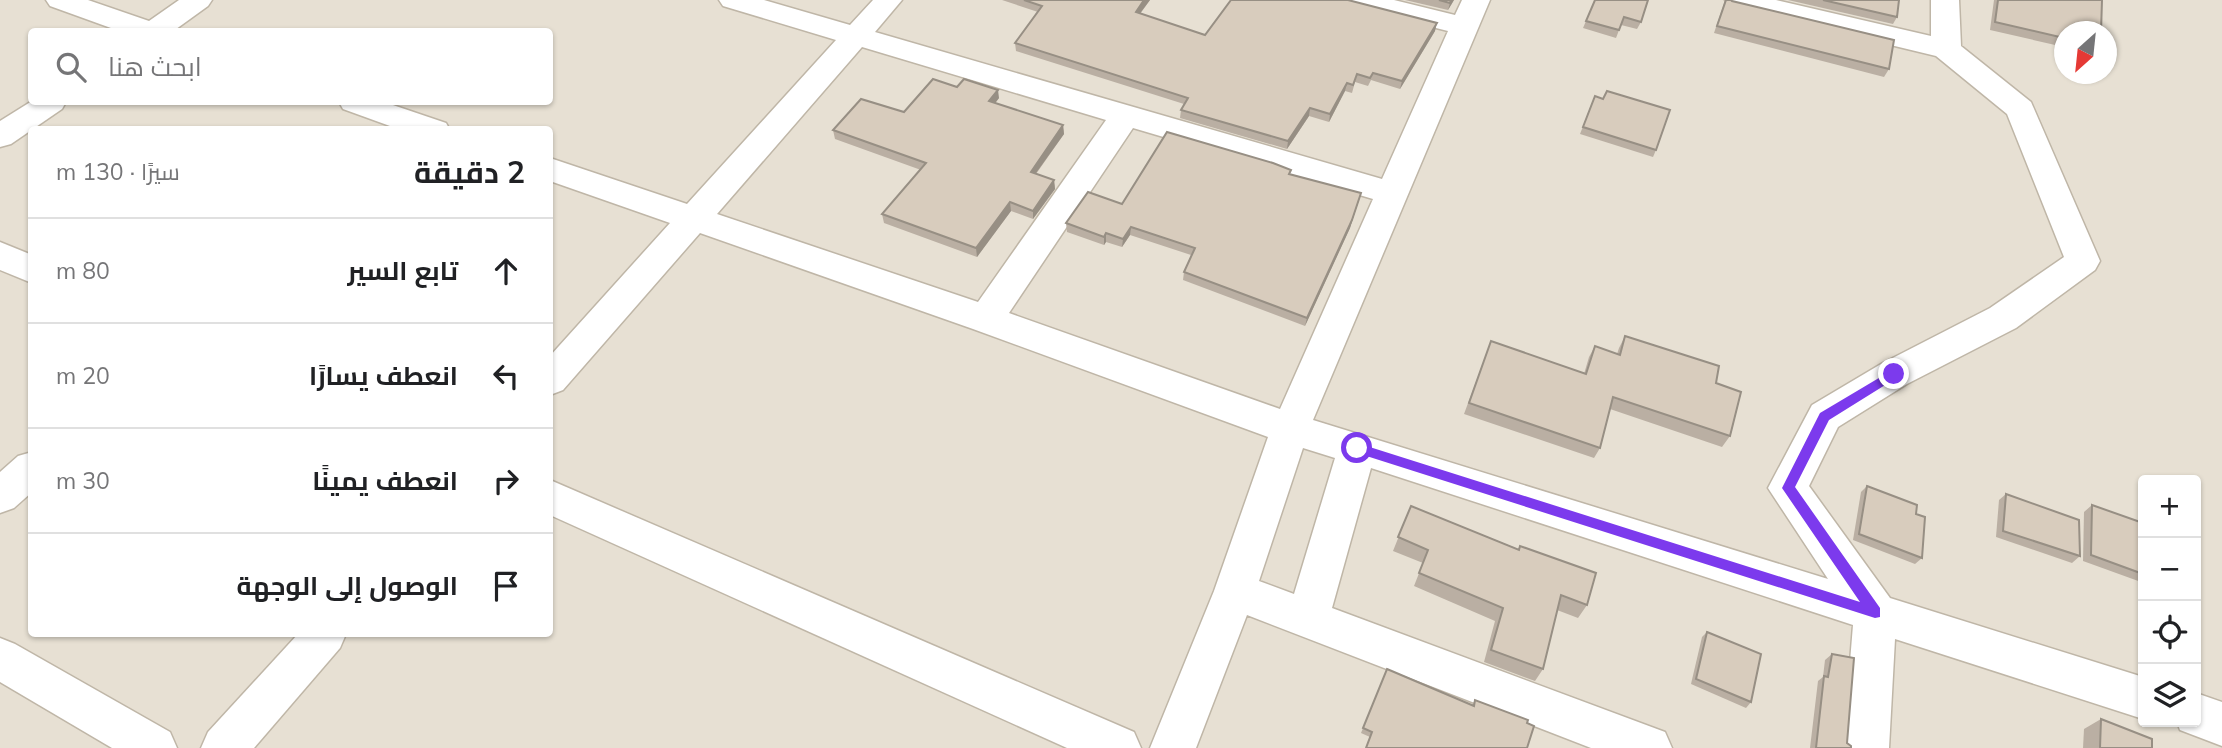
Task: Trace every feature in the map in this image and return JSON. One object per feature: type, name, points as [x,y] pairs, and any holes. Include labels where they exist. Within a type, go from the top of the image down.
[{"type":"street","points":[[60,0],[140,28]]},
{"type":"street","points":[[158,28],[198,0]]},
{"type":"street","points":[[733,0],[1394,194]]},
{"type":"street","points":[[553,377],[888,0]]},
{"type":"street","points":[[1173,748],[1235,591],[1290,429],[1394,194],[1470,13],[1358,0]]},
{"type":"street","points":[[1739,0],[1946,48],[2020,109],[2083,261],[2003,318],[1894,374],[1825,416],[1788,488],[1875,612],[1866,748]]},
{"type":"street","points":[[1945,0],[1946,48]]},
{"type":"street","points":[[0,136],[46,105]]},
{"type":"street","points":[[363,105],[423,126]]},
{"type":"street","points":[[986,319],[1126,115]]},
{"type":"street","points":[[553,170],[986,319],[1290,429],[2138,696]]},
{"type":"street","points":[[0,255],[28,268]]},
{"type":"street","points":[[1307,620],[1357,448]]},
{"type":"street","points":[[0,496],[28,472]]},
{"type":"street","points":[[553,498],[1118,748]]},
{"type":"street","points":[[1235,591],[1649,748]]},
{"type":"street","points":[[224,748],[322,637]]},
{"type":"street","points":[[0,658],[154,748]]},
{"type":"street","points":[[2201,717],[2222,724]]},
{"type":"shaded area","points":[[0,0],[2222,0],[2222,748],[0,748]]},
{"type":"building","points":[[1024,0],[1144,0],[1136,12],[1205,35],[1231,0],[1348,0],[1437,23],[1402,81],[1373,73],[1370,78],[1357,74],[1353,85],[1347,83],[1330,114],[1310,108],[1288,141],[1181,110],[1188,98],[1015,43],[1042,6]]},
{"type":"building","points":[[1595,0],[1648,0],[1641,22],[1624,17],[1619,30],[1586,21]]},
{"type":"building","points":[[1726,0],[1894,40],[1889,69],[1717,26]]},
{"type":"building","points":[[1823,0],[1899,0],[1897,17]]},
{"type":"building","points":[[1998,0],[2102,0],[2101,21],[2054,21],[2054,36],[1995,22]]},
{"type":"building","points":[[933,79],[957,87],[964,79],[998,90],[989,101],[1063,125],[1031,172],[1054,180],[1033,211],[1010,202],[976,248],[882,214],[926,163],[833,130],[861,99],[904,112]]},
{"type":"building","points":[[1607,91],[1670,110],[1656,150],[1583,127],[1595,96],[1603,99]]},
{"type":"building","points":[[1167,132],[1273,163],[1291,170],[1289,174],[1361,193],[1352,220],[1307,318],[1184,272],[1195,248],[1131,227],[1123,239],[1106,233],[1104,237],[1066,223],[1088,192],[1122,204]]},
{"type":"building","points":[[1625,336],[1719,366],[1716,383],[1741,392],[1730,436],[1613,397],[1600,448],[1469,403],[1491,341],[1586,374],[1595,346],[1620,355]]},
{"type":"building","points":[[1867,486],[1917,505],[1916,514],[1925,517],[1922,558],[1859,534]]},
{"type":"building","points":[[2006,494],[2079,520],[2080,556],[2003,531]]},
{"type":"building","points":[[2092,505],[2138,521],[2138,572],[2091,555]]},
{"type":"building","points":[[1411,506],[1519,550],[1520,546],[1596,573],[1587,605],[1561,595],[1543,669],[1491,650],[1503,608],[1419,573],[1428,550],[1398,537]]},
{"type":"building","points":[[1707,632],[1761,654],[1751,702],[1696,679]]},
{"type":"building","points":[[1832,654],[1854,658],[1847,743],[1851,748],[1816,748],[1824,676],[1828,677]]},
{"type":"building","points":[[1387,669],[1474,706],[1475,700],[1528,720],[1527,723],[1534,726],[1527,748],[1366,748],[1372,732],[1363,728]]},
{"type":"building","points":[[2101,719],[2152,739],[2152,748],[2100,748]]},
{"type":"route","points":[[1357,448],[1875,612],[1788,488],[1825,416],[1894,374]]}]
